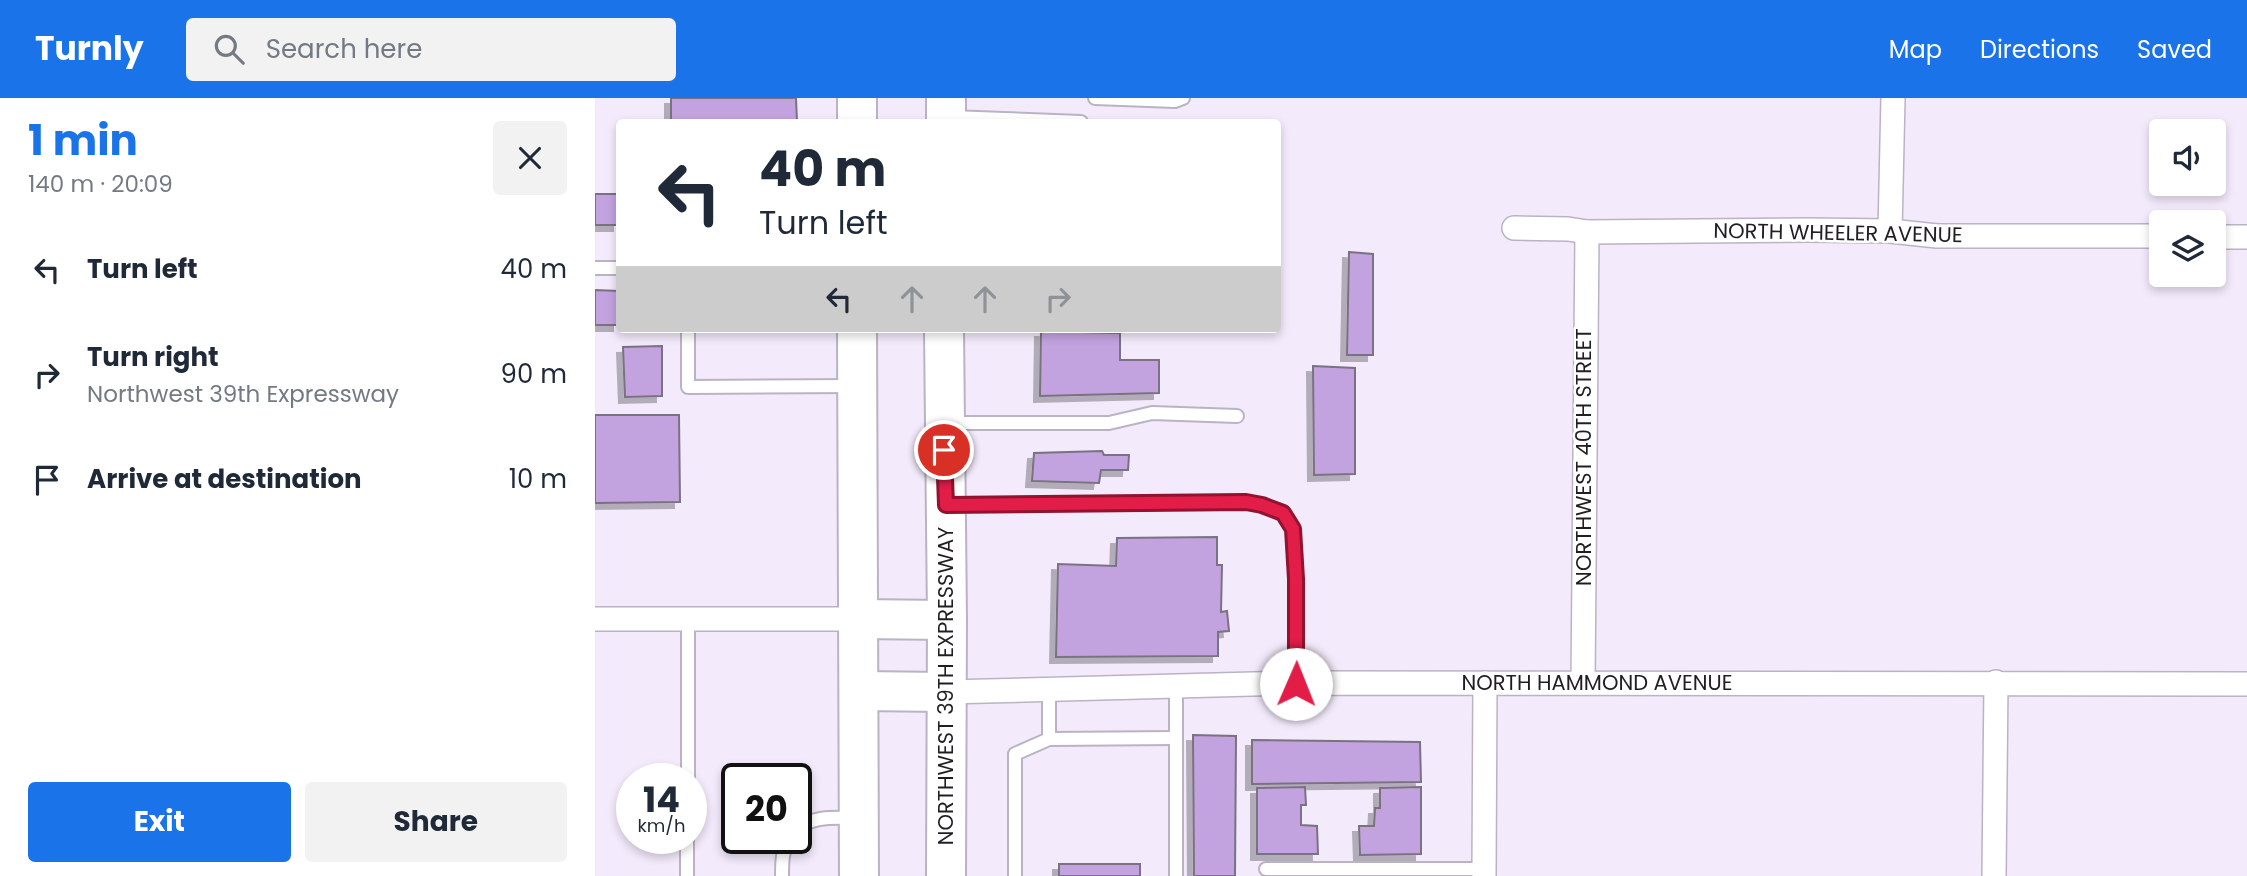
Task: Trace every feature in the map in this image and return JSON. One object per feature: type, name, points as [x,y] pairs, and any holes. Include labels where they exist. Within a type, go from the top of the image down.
[{"type":"highway","points":[[857,98],[857,119]]},
{"type":"highway","points":[[857,333],[859,876]]},
{"type":"highway","name":"NORTHWEST 39TH EXPRESSWAY","points":[[944,333],[946,876]]},
{"type":"highway","points":[[858,619],[947,620]]},
{"type":"highway","points":[[859,691],[946,692]]},
{"type":"street","points":[[1889,231],[1893,98]]},
{"type":"street","name":"NORTH WHEELER AVENUE","points":[[1514,228],[1587,232],[1889,231],[1937,236],[2149,236]]},
{"type":"street","name":"NORTHWEST 40TH STREET","points":[[1583,683],[1584,303],[1587,232]]},
{"type":"street","points":[[2226,237],[2247,237]]},
{"type":"street","points":[[595,619],[858,619]]},
{"type":"street","points":[[1994,876],[1996,682]]},
{"type":"street","points":[[1484,872],[1485,683]]},
{"type":"street","name":"NORTH HAMMOND AVENUE","points":[[946,692],[1296,684],[2247,684]]},
{"type":"lane","points":[[1095,98],[1175,101],[1183,98]]},
{"type":"lane","points":[[946,112],[1040,119]]},
{"type":"lane","points":[[595,268],[616,268]]},
{"type":"lane","points":[[688,333],[688,387],[857,386]]},
{"type":"lane","points":[[943,423],[1108,423],[1153,413],[1237,416]]},
{"type":"lane","points":[[946,505],[1246,502],[1283,513],[1293,529],[1296,684]]},
{"type":"lane","points":[[688,619],[688,763]]},
{"type":"lane","points":[[1176,687],[1176,876]]},
{"type":"lane","points":[[1049,690],[1049,739]]},
{"type":"lane","points":[[1014,876],[1014,754],[1049,739],[1176,738]]},
{"type":"lane","points":[[812,821],[822,818],[859,817]]},
{"type":"lane","points":[[687,876],[688,854]]},
{"type":"lane","points":[[782,876],[783,854]]},
{"type":"lane","points":[[1266,869],[1484,872]]},
{"type":"building","points":[[671,98],[796,98],[797,119],[671,119]]},
{"type":"building","points":[[595,194],[616,194],[616,225],[595,225]]},
{"type":"building","points":[[1349,252],[1373,254],[1373,355],[1347,355]]},
{"type":"building","points":[[595,290],[616,291],[616,325],[595,325]]},
{"type":"building","points":[[1041,333],[1120,333],[1120,360],[1159,360],[1159,393],[1040,396]]},
{"type":"building","points":[[662,346],[662,396],[625,397],[623,347]]},
{"type":"building","points":[[1313,366],[1355,368],[1355,474],[1314,475]]},
{"type":"building","points":[[595,415],[679,415],[680,502],[595,503]]},
{"type":"building","points":[[1102,451],[1104,455],[1129,455],[1128,470],[1101,470],[1099,483],[1032,481],[1034,453]]},
{"type":"building","points":[[1217,537],[1217,565],[1222,565],[1221,612],[1227,611],[1229,631],[1218,632],[1218,656],[1056,657],[1058,564],[1116,566],[1117,538]]},
{"type":"building","points":[[1193,735],[1236,736],[1235,876],[1194,876]]},
{"type":"building","points":[[1252,740],[1420,742],[1421,782],[1252,784]]},
{"type":"building","points":[[1305,787],[1306,805],[1301,805],[1301,825],[1317,826],[1318,854],[1257,854],[1257,788]]},
{"type":"building","points":[[1421,787],[1421,854],[1360,855],[1359,826],[1374,826],[1375,808],[1380,808],[1380,788]]},
{"type":"building","points":[[1059,864],[1140,864],[1140,876],[1059,876]]},
{"type":"route","points":[[944,450],[946,505],[1246,502],[1283,513],[1293,529],[1296,684]]}]
